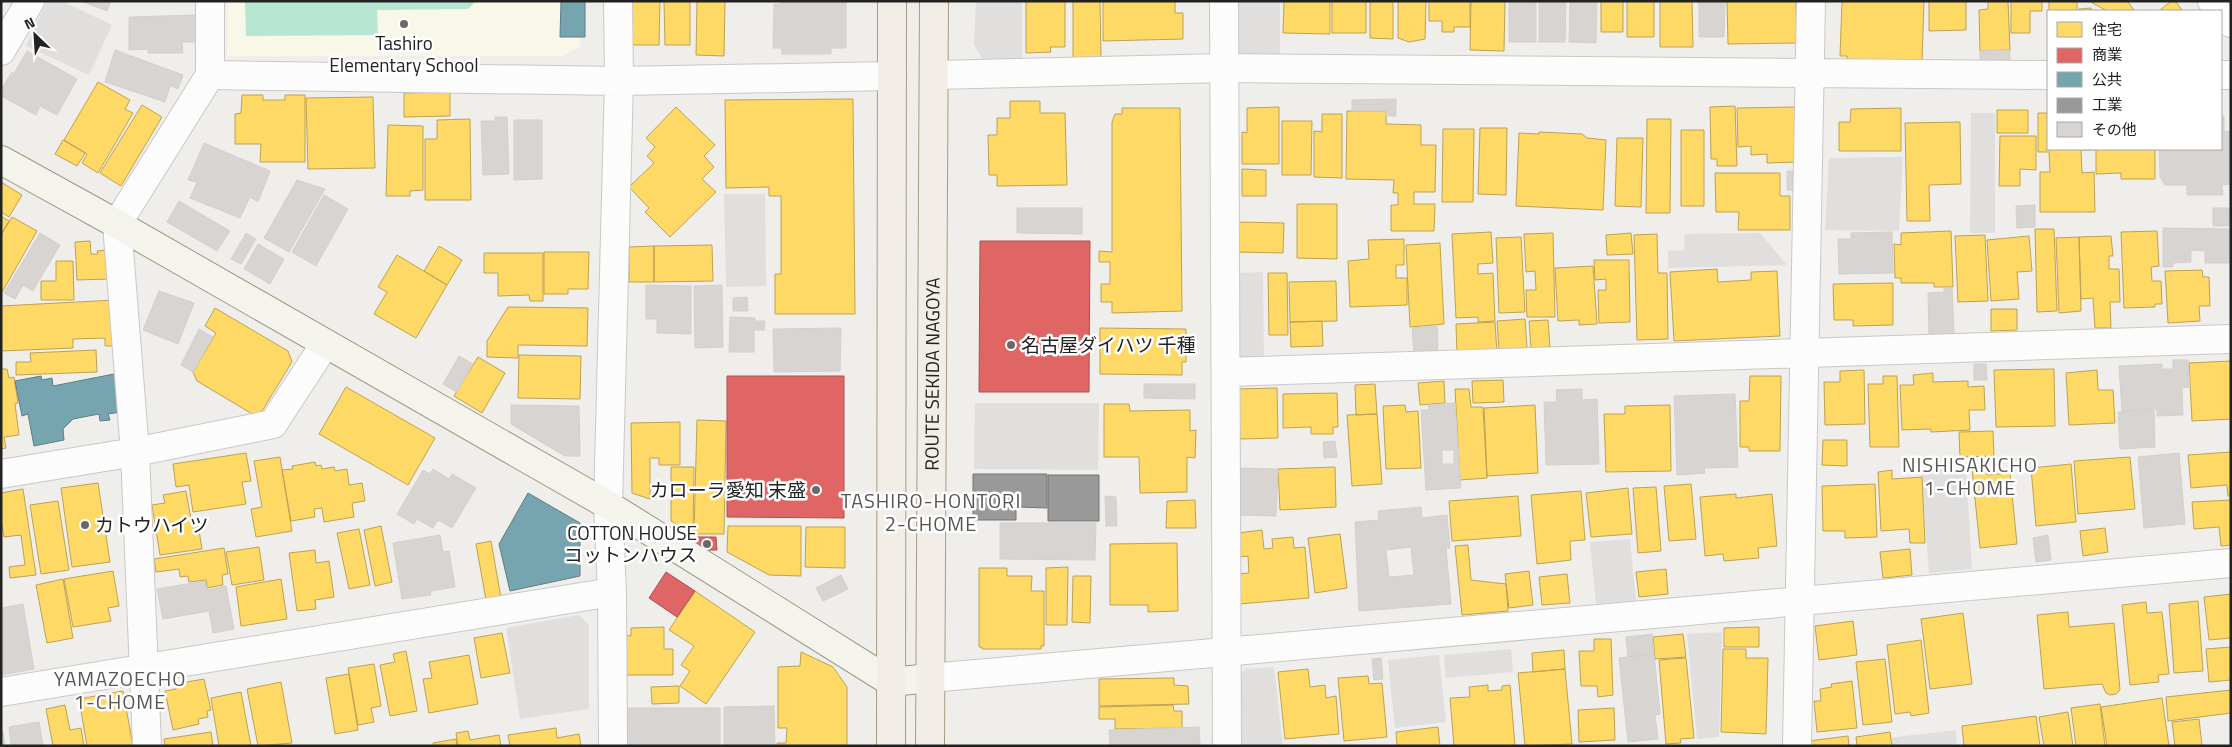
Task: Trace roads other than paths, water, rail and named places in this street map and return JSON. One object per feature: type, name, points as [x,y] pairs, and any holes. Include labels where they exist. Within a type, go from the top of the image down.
[{"type":"main road","points":[[890,746],[892,1]]},
{"type":"main road","name":"ROUTE SEKIDA NAGOYA","points":[[930,746],[934,1]]},
{"type":"street","points":[[1,51],[30,1]]},
{"type":"street","points":[[148,746],[135,452],[117,224],[210,74],[210,1]]},
{"type":"street","points":[[613,746],[612,592],[608,505],[619,81],[618,1]]},
{"type":"street","points":[[1224,1],[1227,746]]},
{"type":"street","points":[[1797,746],[1811,1]]},
{"type":"street","points":[[2222,13],[2231,23]]},
{"type":"street","points":[[934,76],[1224,68],[1810,75],[2047,75]]},
{"type":"street","points":[[210,74],[619,81],[892,76]]},
{"type":"street","points":[[1,160],[117,224],[608,505],[891,682],[2231,564]]},
{"type":"street","points":[[1226,372],[2231,339]]},
{"type":"street","points":[[1,474],[135,452],[272,424],[325,344]]},
{"type":"street","points":[[1,692],[612,592]]},
{"type":"place","name":"Tashiro Elementary School","points":[[404,24]]},
{"type":"place","name":"名古屋ダイハツ 千種","points":[[1011,345]]},
{"type":"place","name":"カローラ愛知 末盛","points":[[816,490]]},
{"type":"place","name":"カトウハイツ","points":[[85,525]]},
{"type":"place","name":"COTTON HOUSE コットンハウス","points":[[707,544]]},
{"type":"district","name":"NISHISAKICHO 1-CHOME","points":[[1970,476]]},
{"type":"district","name":"TASHIRO-HONTORI 2-CHOME","points":[[931,512]]},
{"type":"district","name":"YAMAZOECHO 1-CHOME","points":[[120,690]]}]
